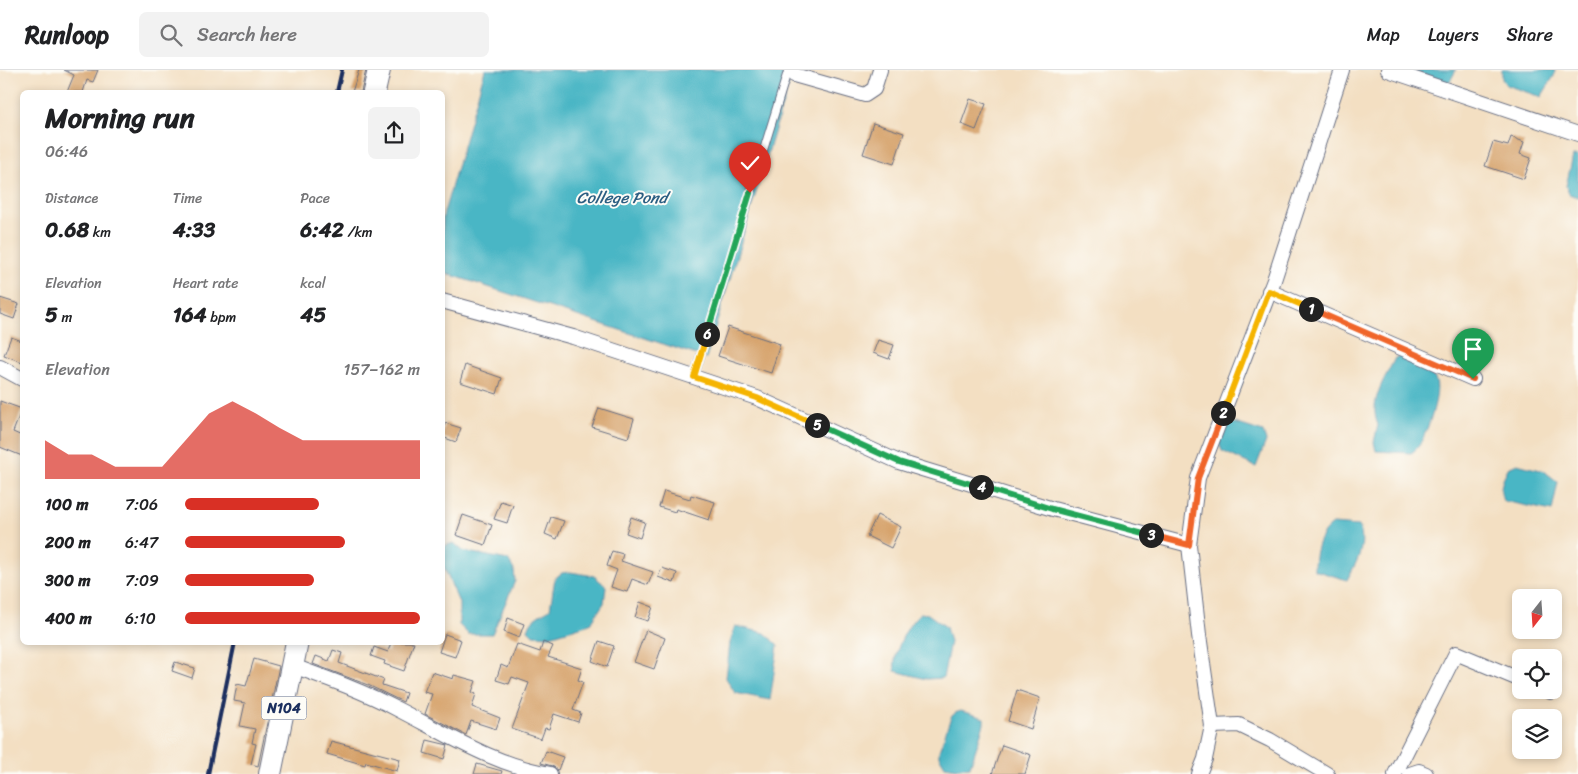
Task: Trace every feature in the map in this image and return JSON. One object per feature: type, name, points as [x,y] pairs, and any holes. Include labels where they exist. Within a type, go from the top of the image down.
[{"type":"highway","points":[[374,90],[379,70]]},
{"type":"highway","name":"N104","points":[[270,774],[296,645]]},
{"type":"street","points":[[791,73],[866,95],[874,89],[880,70]]},
{"type":"street","points":[[1199,774],[1205,759],[1212,726],[1189,545],[1198,478],[1269,291],[1342,70]]},
{"type":"street","points":[[1388,70],[1578,134]]},
{"type":"street","points":[[1269,291],[1473,379]]},
{"type":"street","points":[[445,302],[573,337],[757,398],[899,462],[1052,509],[1189,545]]},
{"type":"street","points":[[0,368],[20,378]]},
{"type":"street","points":[[1395,774],[1456,653],[1512,676]]},
{"type":"street","points":[[293,666],[347,686],[398,709],[486,754],[532,771],[550,774]]},
{"type":"street","points":[[1212,726],[1239,725],[1270,740],[1327,774]]},
{"type":"street","points":[[1410,774],[1419,771],[1426,774]]},
{"type":"lane","points":[[694,377],[791,73]]},
{"type":"water","name":"College Pond","points":[[485,70],[793,70],[706,358],[445,273],[445,209]]},
{"type":"water","points":[[1409,70],[1456,70],[1449,83]]},
{"type":"water","points":[[1502,70],[1555,70],[1554,76],[1541,97],[1506,85],[1502,79]]},
{"type":"water","points":[[1573,156],[1578,156],[1578,197],[1569,194],[1566,186]]},
{"type":"water","points":[[1404,355],[1425,369],[1435,379],[1437,393],[1433,412],[1422,439],[1417,448],[1411,453],[1376,451],[1374,442],[1378,425],[1375,416],[1376,399],[1395,358]]},
{"type":"water","points":[[1235,423],[1263,432],[1266,441],[1256,467],[1222,451],[1219,442],[1225,426]]},
{"type":"water","points":[[1517,464],[1544,471],[1558,482],[1552,511],[1503,501],[1501,488],[1503,480],[1508,468]]},
{"type":"water","points":[[1333,524],[1359,526],[1361,533],[1362,540],[1359,554],[1347,580],[1314,570],[1320,538]]},
{"type":"water","points":[[454,543],[463,551],[508,560],[514,570],[515,581],[492,634],[468,634],[459,625],[459,603],[445,570],[445,545]]},
{"type":"water","points":[[570,572],[594,576],[606,586],[604,603],[590,624],[550,636],[533,635],[528,630],[529,626],[536,617],[550,609],[555,578],[562,573]]},
{"type":"water","points":[[920,613],[928,614],[946,627],[950,642],[943,678],[926,679],[895,671],[898,648],[910,624]]},
{"type":"water","points":[[735,626],[765,633],[778,645],[770,700],[735,693],[726,678],[730,643]]},
{"type":"water","points":[[961,711],[984,718],[984,724],[970,767],[957,768],[945,766],[939,756],[939,751],[951,717]]},
{"type":"building","points":[[64,70],[98,70],[93,82],[87,80],[84,90],[68,90],[74,75]]},
{"type":"building","points":[[359,70],[366,70],[361,90],[353,90]]},
{"type":"building","points":[[970,99],[986,104],[976,130],[961,124]]},
{"type":"building","points":[[873,123],[904,133],[894,164],[863,154]]},
{"type":"building","points":[[1511,137],[1524,142],[1520,154],[1531,158],[1524,179],[1485,166],[1493,142],[1508,146]]},
{"type":"building","points":[[0,298],[19,304],[14,319],[0,314]]},
{"type":"building","points":[[728,327],[780,344],[771,373],[718,356]]},
{"type":"building","points":[[11,337],[20,340],[20,361],[4,355]]},
{"type":"building","points":[[878,340],[894,345],[889,359],[873,353]]},
{"type":"building","points":[[465,365],[502,378],[497,394],[460,382]]},
{"type":"building","points":[[0,401],[20,408],[20,414],[13,432],[20,435],[20,455],[0,447]]},
{"type":"building","points":[[599,408],[634,419],[628,438],[592,427]]},
{"type":"building","points":[[445,423],[461,428],[456,442],[445,438]]},
{"type":"building","points":[[664,491],[690,499],[691,495],[715,502],[709,520],[676,509],[675,512],[659,507]]},
{"type":"building","points":[[501,501],[513,505],[507,523],[494,519]]},
{"type":"building","points":[[463,515],[492,525],[485,545],[456,535]]},
{"type":"building","points":[[877,515],[901,527],[891,548],[867,536]]},
{"type":"building","points":[[551,517],[564,521],[557,539],[545,534]]},
{"type":"building","points":[[631,517],[645,522],[640,538],[626,533]]},
{"type":"building","points":[[612,551],[623,554],[621,561],[653,572],[648,585],[632,579],[627,592],[611,587],[617,570],[607,566]]},
{"type":"building","points":[[662,568],[677,573],[674,583],[658,577]]},
{"type":"building","points":[[640,602],[653,607],[648,621],[635,617]]},
{"type":"building","points":[[508,618],[524,624],[519,638],[504,632]]},
{"type":"building","points":[[646,630],[665,638],[654,669],[634,662]]},
{"type":"building","points":[[445,634],[461,640],[455,657],[439,652],[441,645],[445,645]]},
{"type":"building","points":[[599,641],[614,646],[607,667],[592,661]]},
{"type":"building","points":[[543,642],[553,646],[548,657],[582,668],[578,680],[583,682],[573,710],[581,713],[578,722],[554,714],[549,729],[545,728],[541,739],[512,729],[529,683],[512,677],[509,684],[496,680],[501,665],[508,668],[517,644],[540,652]]},
{"type":"building","points":[[390,645],[413,645],[404,671],[384,664],[385,661],[371,656],[374,647],[388,652]]},
{"type":"building","points":[[333,650],[342,653],[339,663],[384,680],[382,685],[406,693],[403,702],[368,685],[313,664],[316,656],[329,661]]},
{"type":"building","points":[[254,659],[279,666],[258,766],[251,764],[256,744],[252,743],[255,729],[240,726],[245,703],[234,701],[237,684],[246,686]]},
{"type":"building","points":[[175,662],[195,668],[192,678],[172,671]]},
{"type":"building","points":[[432,672],[453,679],[454,675],[476,681],[472,692],[476,694],[472,707],[500,718],[496,729],[471,721],[466,735],[425,714],[432,694],[424,692]]},
{"type":"building","points":[[1017,690],[1040,698],[1031,729],[1008,721]]},
{"type":"building","points":[[427,740],[448,745],[444,759],[424,753]]},
{"type":"building","points":[[331,741],[400,759],[397,771],[366,762],[365,765],[327,754]]},
{"type":"building","points":[[1002,745],[1031,755],[1025,774],[992,774]]},
{"type":"building","points":[[546,751],[563,757],[558,770],[541,763]]},
{"type":"building","points":[[477,764],[502,771],[501,774],[474,774]]},
{"type":"railway","points":[[337,90],[342,70]]},
{"type":"railway","points":[[208,774],[234,645]]},
{"type":"route","points":[[750,193],[694,377],[757,398],[899,462],[1052,509],[1189,545],[1198,478],[1269,291],[1473,379]]}]
